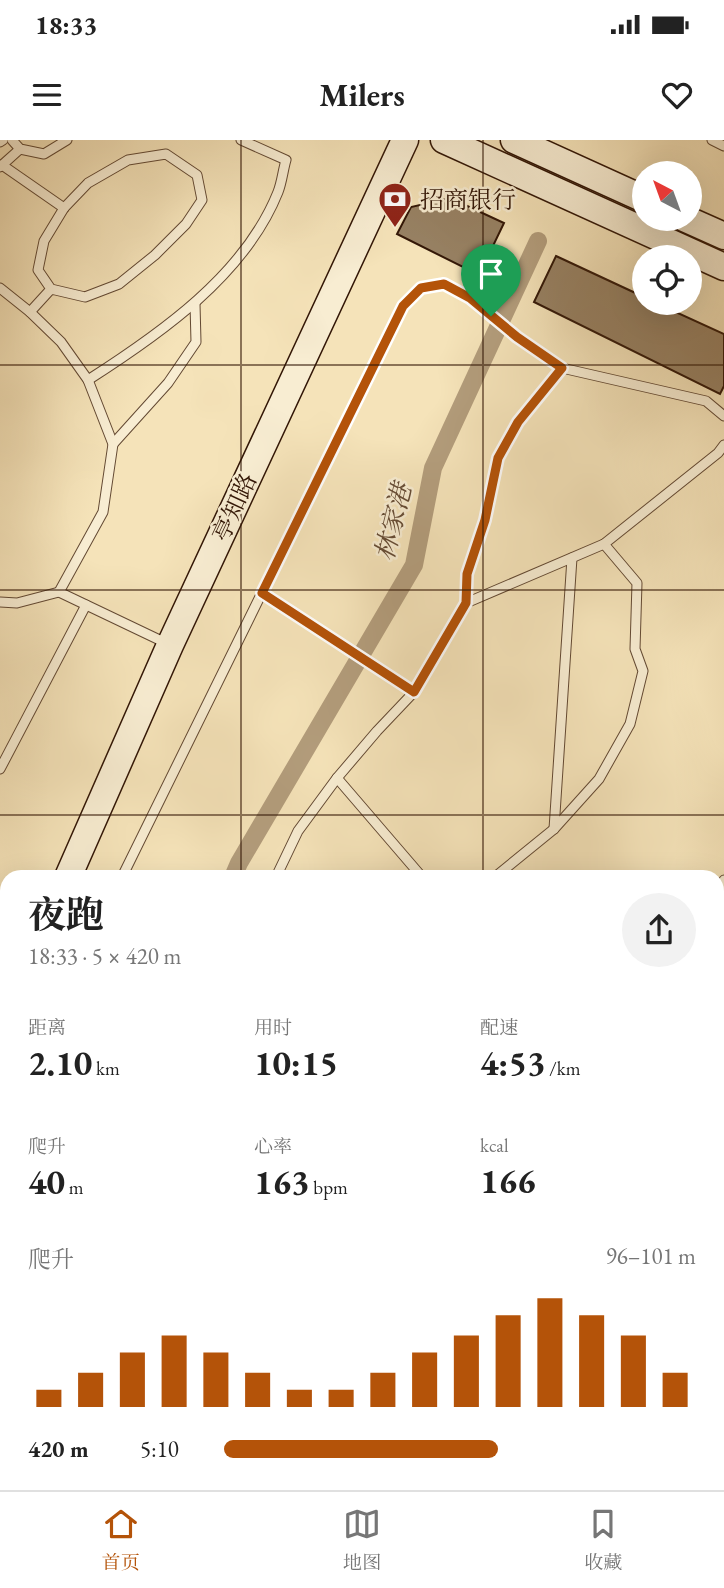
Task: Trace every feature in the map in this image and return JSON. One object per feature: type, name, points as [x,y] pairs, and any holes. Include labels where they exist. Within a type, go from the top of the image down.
[{"type":"street","name":"亭知路","points":[[71,870],[170,645],[405,140]]},
{"type":"street","points":[[444,140],[724,267]]},
{"type":"street","points":[[514,140],[632,194]]},
{"type":"street","points":[[702,226],[724,236]]},
{"type":"lane","points":[[12,140],[20,149],[44,154],[67,140]]},
{"type":"lane","points":[[88,380],[140,346],[195,304],[236,260],[259,226],[278,191],[286,160],[241,140]]},
{"type":"lane","points":[[712,140],[724,146]]},
{"type":"lane","points":[[20,149],[1,166],[64,208]]},
{"type":"lane","points":[[166,154],[197,175],[202,200],[186,224],[155,256],[119,284],[85,297],[51,289],[38,270],[44,241],[64,208],[88,183],[128,160],[166,154]]},
{"type":"lane","points":[[125,870],[403,306],[421,288],[444,284],[470,298],[517,337],[562,368],[706,401],[724,416]]},
{"type":"lane","points":[[0,288],[61,342],[88,380],[113,444],[103,512],[60,592]]},
{"type":"lane","points":[[30,312],[51,289]]},
{"type":"lane","points":[[113,444],[168,383],[196,342],[195,304]]},
{"type":"lane","points":[[278,870],[298,831],[337,778],[414,692],[466,603],[467,574],[485,520],[498,458],[518,422],[562,368]]},
{"type":"lane","points":[[466,603],[604,544],[718,453],[724,445]]},
{"type":"lane","points":[[504,870],[554,829],[599,779],[630,724],[643,671],[635,649],[637,583],[604,544]]},
{"type":"lane","points":[[554,829],[572,558]]},
{"type":"lane","points":[[0,602],[17,603],[60,592],[170,645]]},
{"type":"lane","points":[[262,593],[414,692]]},
{"type":"lane","points":[[0,769],[86,605]]},
{"type":"lane","points":[[337,778],[416,870]]},
{"type":"building","points":[[450,198],[504,223],[479,275],[397,234],[411,207]]},
{"type":"building","points":[[556,256],[632,291],[632,315],[682,315],[724,334],[724,386],[720,394],[534,302]]},
{"type":"waterway","name":"林家港","points":[[236,870],[414,565],[433,468],[538,241]]},
{"type":"place","name":"招商银行","points":[[395,229]]},
{"type":"route","points":[[444,284],[470,298],[491,316],[562,368],[518,422],[498,458],[485,520],[467,574],[466,603],[414,692],[262,593],[403,306],[421,288],[444,284]]}]
